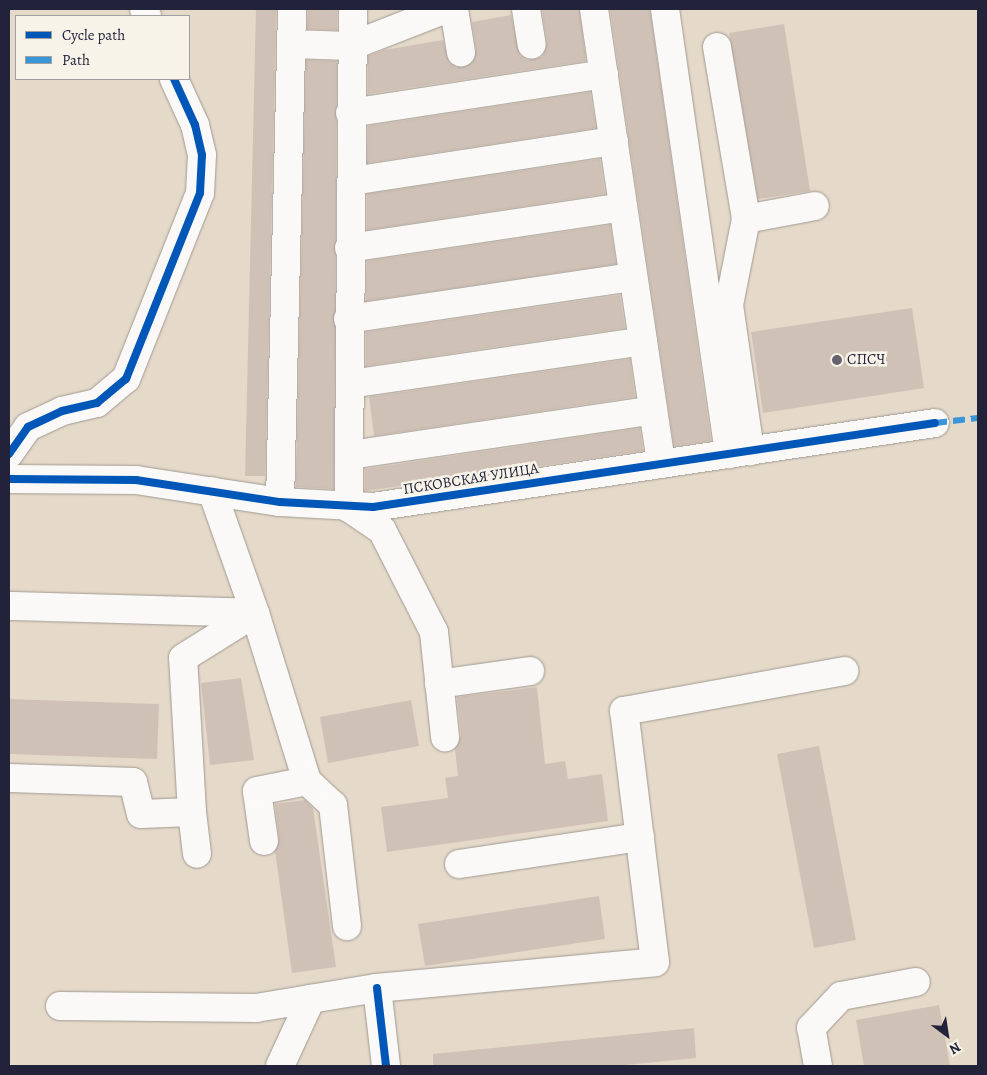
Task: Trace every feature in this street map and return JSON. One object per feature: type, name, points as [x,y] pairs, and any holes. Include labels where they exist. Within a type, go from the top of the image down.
[{"type":"street","points":[[280,502],[292,9]]},
{"type":"street","points":[[353,9],[350,114],[352,181],[348,319],[350,384],[349,508],[382,530],[434,632],[445,737]]},
{"type":"street","points":[[291,44],[351,46],[446,9]]},
{"type":"street","points":[[454,9],[461,52]]},
{"type":"street","points":[[526,9],[532,45]]},
{"type":"street","points":[[594,9],[660,464]]},
{"type":"street","points":[[665,9],[739,452]]},
{"type":"street","points":[[718,47],[746,218],[729,305],[739,452]]},
{"type":"street","points":[[350,114],[604,74]]},
{"type":"street","points":[[9,454],[28,427],[62,411],[97,403],[126,379],[200,193],[202,155],[195,125],[174,80]]},
{"type":"street","points":[[352,181],[614,141]]},
{"type":"street","points":[[746,218],[815,206]]},
{"type":"street","points":[[349,248],[623,207]]},
{"type":"street","points":[[348,319],[633,277]]},
{"type":"street","points":[[350,384],[643,341]]},
{"type":"street","points":[[350,455],[653,410]]},
{"type":"street","name":"ПСКОВСКАЯ УЛИЦА","points":[[9,479],[136,480],[280,502],[349,508],[373,507],[935,423]]},
{"type":"street","points":[[212,491],[255,613],[307,781],[333,805],[347,926]]},
{"type":"street","points":[[9,606],[255,613]]},
{"type":"street","points":[[197,854],[192,812],[183,658],[255,613]]},
{"type":"street","points":[[439,684],[530,671]]},
{"type":"street","points":[[60,1006],[256,1008],[377,988],[655,962],[624,711],[844,671]]},
{"type":"street","points":[[9,778],[133,782],[141,814],[192,812]]},
{"type":"street","points":[[264,841],[257,791],[307,781]]},
{"type":"street","points":[[459,864],[640,837]]},
{"type":"street","points":[[818,1066],[811,1028],[840,996],[916,982]]},
{"type":"street","points":[[377,988],[386,1066]]},
{"type":"street","points":[[280,1066],[311,999]]},
{"type":"building","points":[[256,9],[276,9],[265,476],[245,476]]},
{"type":"building","points":[[308,9],[337,9],[337,30],[307,29]]},
{"type":"building","points":[[542,9],[579,9],[586,61],[368,94],[368,56],[384,50],[443,40],[449,62],[456,67],[470,64],[476,50],[472,22],[511,15],[520,55],[527,60],[542,57],[547,43]]},
{"type":"building","points":[[610,9],[650,9],[711,441],[674,446]]},
{"type":"building","points":[[784,24],[810,191],[758,199],[729,33]]},
{"type":"building","points":[[306,60],[337,61],[334,489],[296,487]]},
{"type":"building","points":[[590,92],[596,128],[367,163],[368,126]]},
{"type":"building","points":[[600,159],[605,194],[367,230],[367,194]]},
{"type":"building","points":[[610,225],[616,264],[366,301],[367,261]]},
{"type":"building","points":[[620,295],[625,328],[366,366],[366,332]]},
{"type":"building","name":"СПСЧ","points":[[912,308],[924,388],[763,413],[751,332]]},
{"type":"building","points":[[630,359],[635,397],[374,436],[369,397]]},
{"type":"building","points":[[640,428],[643,451],[365,491],[365,469]]},
{"type":"building","points":[[241,678],[254,760],[210,765],[201,683]]},
{"type":"building","points":[[537,687],[545,764],[565,761],[568,779],[602,774],[608,821],[387,852],[381,807],[448,798],[445,778],[458,776],[455,749],[461,735],[457,697]]},
{"type":"building","points":[[9,699],[159,704],[157,759],[9,754]]},
{"type":"building","points":[[411,700],[419,746],[328,763],[320,717]]},
{"type":"building","points":[[819,746],[856,940],[814,948],[777,754]]},
{"type":"building","points":[[305,800],[313,808],[336,967],[292,973],[275,851],[279,839],[275,804]]},
{"type":"building","points":[[599,896],[605,939],[425,966],[418,924]]},
{"type":"building","points":[[939,1005],[950,1066],[864,1066],[856,1020]]},
{"type":"building","points":[[694,1028],[696,1058],[616,1066],[433,1066],[433,1054]]},
{"type":"marked path","points":[[935,423],[978,418]]},
{"type":"cycle path","points":[[9,454],[28,427],[62,411],[97,403],[126,379],[200,193],[202,155],[195,125],[174,80]]},
{"type":"cycle path","points":[[9,479],[136,480],[280,502],[373,507],[935,423]]},
{"type":"cycle path","points":[[377,988],[386,1066]]},
{"type":"place","name":"СПСЧ","points":[[837,360]]}]
